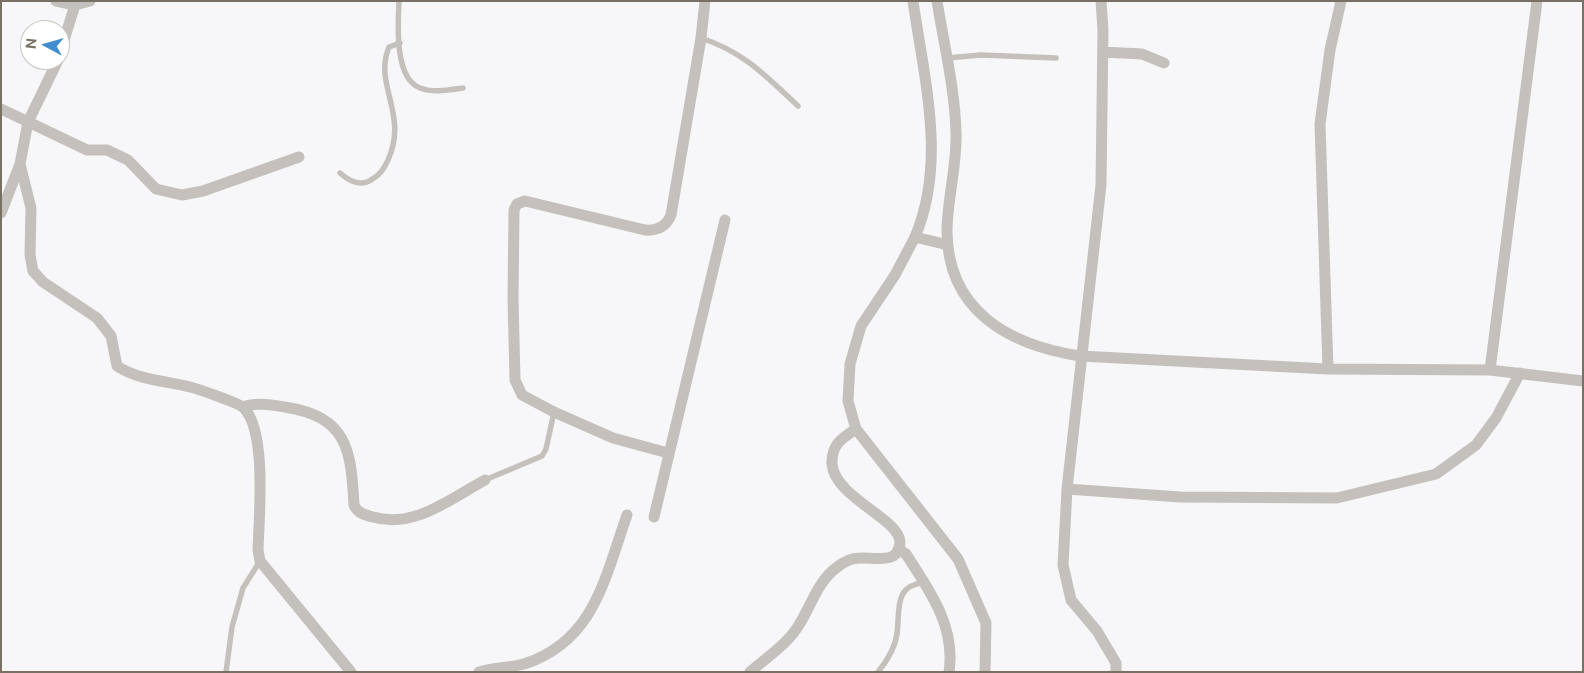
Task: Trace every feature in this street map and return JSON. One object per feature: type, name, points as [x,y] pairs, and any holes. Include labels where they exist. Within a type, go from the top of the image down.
[{"type":"street","points":[[56,1],[76,5],[90,1]]},
{"type":"street","points":[[668,453],[596,432],[522,394],[516,385],[512,282],[515,207],[521,202],[529,201],[645,230],[657,229],[666,224],[671,215],[701,38],[705,1]]},
{"type":"street","points":[[913,1],[933,147],[931,174],[924,217],[915,237],[895,274],[861,326],[850,364],[848,401],[856,429],[958,559],[986,623],[985,672]]},
{"type":"street","points":[[936,1],[947,58],[956,133],[948,216],[948,244],[956,279],[968,300],[988,323],[1009,336],[1052,352],[1080,356],[1328,369],[1490,370],[1583,382]]},
{"type":"street","points":[[1101,1],[1103,52],[1101,185],[1080,356],[1067,489],[1063,565],[1071,600],[1097,631],[1116,663],[1116,672]]},
{"type":"street","points":[[1328,369],[1320,124],[1329,58],[1341,1]]},
{"type":"street","points":[[1490,370],[1537,1]]},
{"type":"street","points":[[70,23],[76,5]]},
{"type":"street","points":[[1103,52],[1142,54],[1164,63]]},
{"type":"street","points":[[1,213],[20,164],[28,122],[53,70]]},
{"type":"street","points":[[1,110],[87,150],[107,150],[128,160],[156,189],[182,195],[203,191],[298,157]]},
{"type":"street","points":[[20,164],[31,208],[30,255],[33,271],[44,282],[97,318],[110,336],[117,366],[125,372],[192,387],[243,407],[256,404],[299,410],[326,420],[338,430],[350,455],[354,505],[356,510],[364,515],[393,521],[406,520],[421,515],[485,480]]},
{"type":"street","points":[[654,517],[725,220]]},
{"type":"street","points":[[915,237],[948,244]]},
{"type":"street","points":[[1067,489],[1180,497],[1337,498],[1436,474],[1476,445],[1496,418],[1520,373]]},
{"type":"street","points":[[243,407],[253,424],[258,442],[260,480],[258,550],[260,561],[350,672]]},
{"type":"street","points":[[750,672],[780,648],[797,628],[822,584],[834,569],[854,558],[879,560],[889,557],[898,549],[900,539],[894,530],[847,491],[834,474],[832,460],[836,445],[843,437],[856,429]]},
{"type":"street","points":[[479,672],[530,662],[556,649],[573,635],[587,619],[597,600],[627,514]]},
{"type":"street","points":[[898,549],[906,554],[925,584],[947,629],[950,651],[949,672]]},
{"type":"lane","points":[[399,1],[402,65],[407,77],[414,84],[428,90],[463,88]]},
{"type":"lane","points":[[701,38],[721,44],[745,58],[798,106]]},
{"type":"lane","points":[[340,174],[348,180],[362,183],[379,175],[386,167],[396,131],[392,102],[384,75],[384,64],[389,47],[400,43]]},
{"type":"lane","points":[[947,58],[980,55],[1056,58]]},
{"type":"lane","points":[[485,480],[542,456],[546,449],[554,412]]},
{"type":"lane","points":[[226,672],[232,627],[243,588],[260,561]]},
{"type":"lane","points":[[878,672],[888,658],[895,641],[901,597],[913,585],[925,584]]}]
